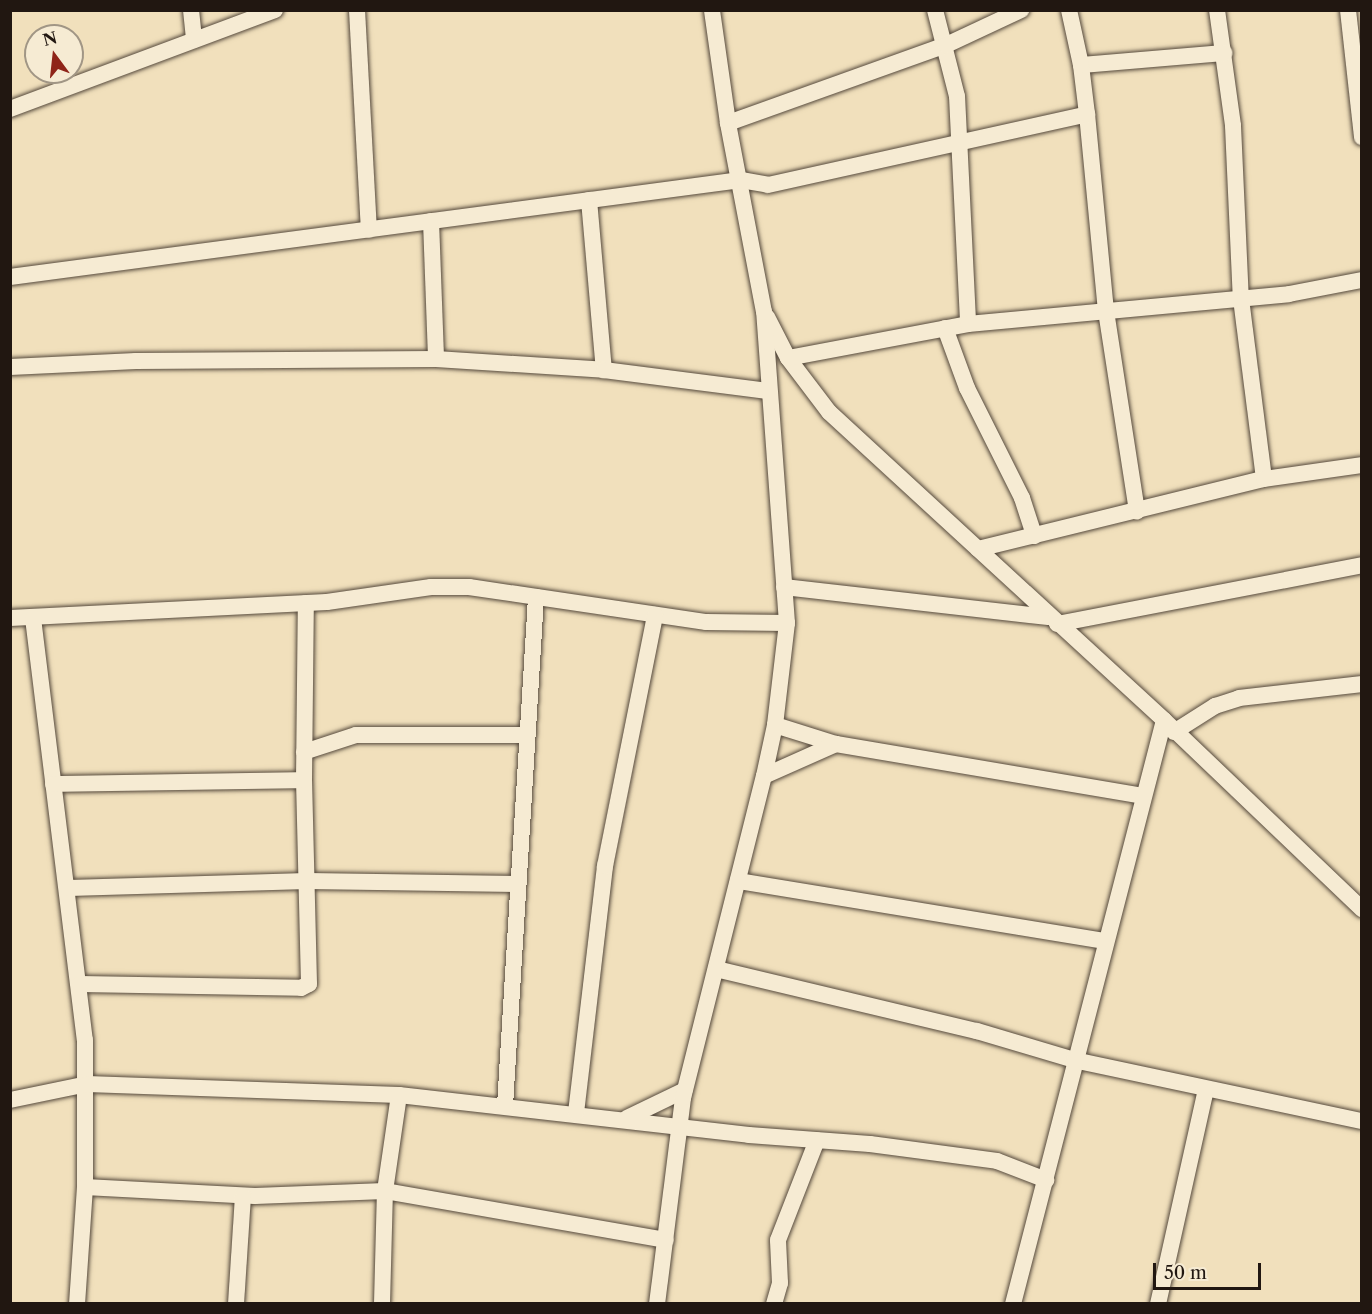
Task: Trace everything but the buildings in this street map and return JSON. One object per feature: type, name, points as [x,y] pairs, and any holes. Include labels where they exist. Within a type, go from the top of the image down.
[{"type":"street","points":[[191,10],[194,40]]},
{"type":"street","points":[[10,109],[276,10]]},
{"type":"street","points":[[357,10],[369,230]]},
{"type":"street","points":[[657,1304],[679,1125],[775,725],[787,623],[768,391],[764,312],[741,180],[728,123],[712,10]]},
{"type":"street","points":[[935,10],[946,45],[957,96],[968,324]]},
{"type":"street","points":[[728,123],[946,45],[1021,10]]},
{"type":"street","points":[[1069,10],[1082,65],[1106,311],[1137,512]]},
{"type":"street","points":[[1217,10],[1233,126],[1241,299],[1264,478]]},
{"type":"street","points":[[1348,10],[1362,137]]},
{"type":"street","points":[[1082,65],[1224,53]]},
{"type":"street","points":[[10,277],[741,180],[768,185],[1087,114]]},
{"type":"street","points":[[589,200],[604,370]]},
{"type":"street","points":[[431,222],[436,359]]},
{"type":"street","points":[[788,358],[968,324],[1241,299],[1332,288],[1362,280]]},
{"type":"street","points":[[764,312],[788,358],[829,412],[1169,726],[1362,909]]},
{"type":"street","points":[[945,328],[967,388],[1022,498],[1034,536]]},
{"type":"street","points":[[10,367],[136,361],[436,359],[604,370],[768,391]]},
{"type":"street","points":[[978,549],[1137,512],[1264,478],[1362,465]]},
{"type":"street","points":[[784,587],[1053,621],[1362,565]]},
{"type":"street","points":[[10,618],[306,603],[441,587],[469,587],[706,622],[787,623]]},
{"type":"street","points":[[505,1106],[536,597]]},
{"type":"street","points":[[80,984],[306,987],[311,974],[304,780],[306,603]]},
{"type":"street","points":[[576,1113],[605,866],[655,615]]},
{"type":"street","points":[[33,618],[53,784],[69,888],[80,984],[87,1084],[85,1187],[77,1304]]},
{"type":"street","points":[[1013,1304],[1143,796],[1169,726],[1239,698],[1362,684]]},
{"type":"street","points":[[775,725],[836,744],[1143,796]]},
{"type":"street","points":[[304,752],[356,735],[526,735]]},
{"type":"street","points":[[764,776],[836,744]]},
{"type":"street","points":[[53,784],[304,780]]},
{"type":"street","points":[[69,888],[307,881],[517,884]]},
{"type":"street","points":[[738,881],[1105,941]]},
{"type":"street","points":[[716,969],[877,1005],[1074,1060],[1362,1121]]},
{"type":"street","points":[[10,1100],[87,1084],[399,1095],[626,1118],[997,1161],[1046,1180]]},
{"type":"street","points":[[1158,1304],[1206,1089]]},
{"type":"street","points":[[626,1118],[686,1090]]},
{"type":"street","points":[[382,1304],[385,1191],[399,1095]]},
{"type":"street","points":[[774,1304],[780,1283],[778,1240],[817,1140]]},
{"type":"street","points":[[85,1187],[243,1196],[385,1191],[666,1240]]},
{"type":"street","points":[[236,1304],[243,1196]]}]
